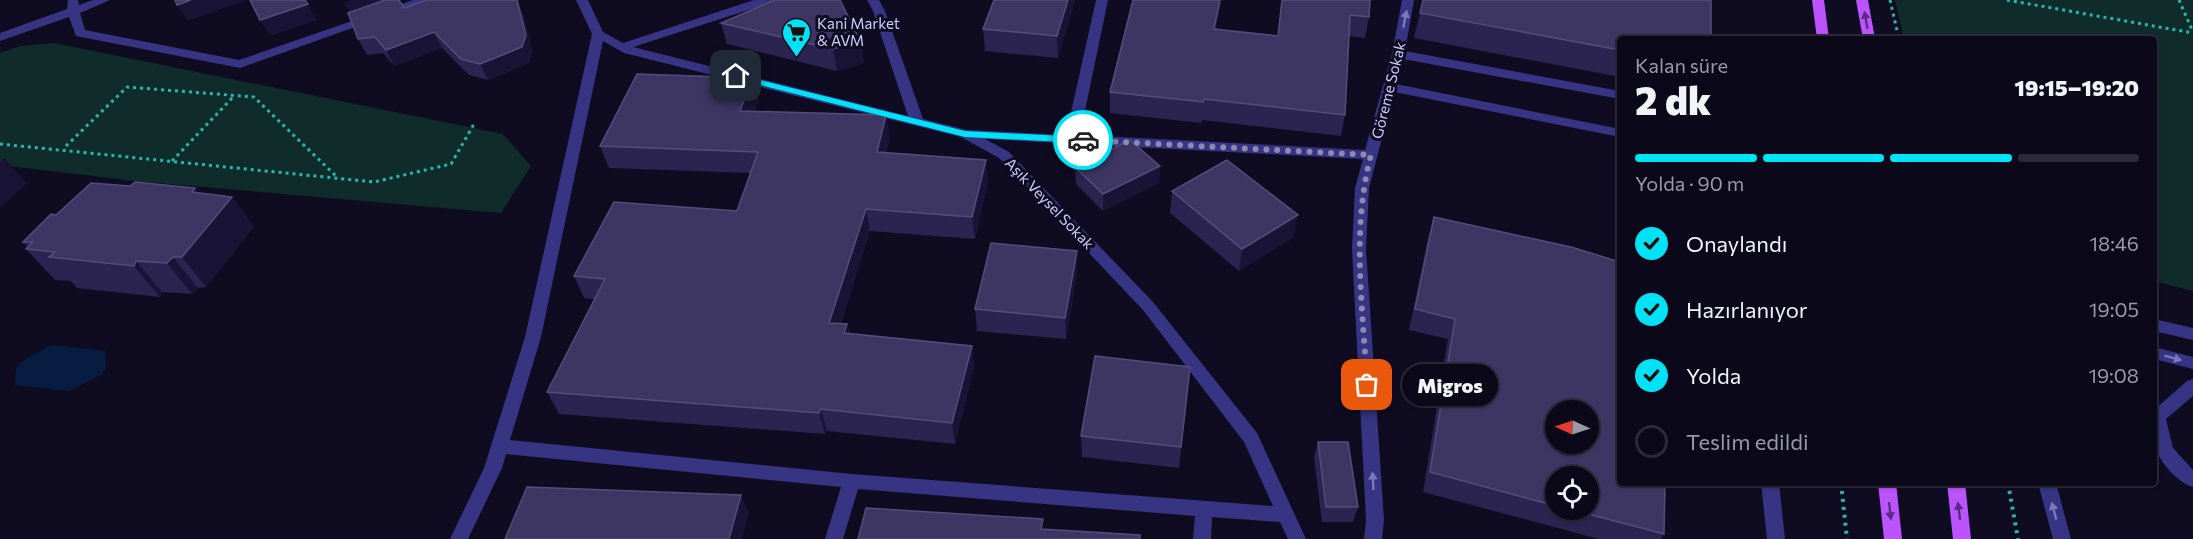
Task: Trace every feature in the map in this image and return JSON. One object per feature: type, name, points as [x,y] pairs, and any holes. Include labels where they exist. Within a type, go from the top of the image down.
[{"type":"main road","points":[[1818,0],[1823,36]]},
{"type":"main road","points":[[1862,0],[1868,36]]},
{"type":"main road","points":[[1887,486],[1893,539]]},
{"type":"main road","points":[[1956,486],[1962,539]]},
{"type":"street","points":[[0,37],[73,5],[104,0]]},
{"type":"street","points":[[73,5],[80,33],[240,64],[425,0]]},
{"type":"street","points":[[459,539],[493,468],[533,337],[598,34],[582,0]]},
{"type":"street","points":[[622,47],[766,0]]},
{"type":"street","points":[[873,0],[879,11],[917,122]]},
{"type":"street","points":[[1072,140],[1102,0]]},
{"type":"street","name":"Göreme Sokak","points":[[1372,539],[1375,520],[1359,249],[1362,188],[1398,54],[1408,0]]},
{"type":"street","name":"Aşık Veysel Sokak","points":[[598,34],[622,47],[965,134],[1004,155],[1148,306],[1251,438],[1297,539]]},
{"type":"street","points":[[1398,54],[1617,94]]},
{"type":"street","points":[[1389,87],[1617,132]]},
{"type":"street","points":[[965,134],[1371,155]]},
{"type":"street","points":[[2157,326],[2193,334]]},
{"type":"street","points":[[2157,353],[2193,363]]},
{"type":"street","points":[[2193,386],[2157,417],[2157,442],[2176,467],[2193,480]]},
{"type":"street","points":[[500,446],[852,481],[1286,515]]},
{"type":"street","points":[[834,539],[852,481]]},
{"type":"street","points":[[1770,486],[1776,539]]},
{"type":"street","points":[[2048,486],[2062,539]]},
{"type":"street","points":[[1202,539],[1204,509]]},
{"type":"path","points":[[1890,0],[1898,36]]},
{"type":"path","points":[[2007,0],[2193,33]]},
{"type":"path","points":[[2179,0],[2193,33]]},
{"type":"path","points":[[66,146],[127,87],[254,97],[338,178]]},
{"type":"path","points":[[171,161],[234,96]]},
{"type":"path","points":[[0,144],[374,182],[452,165],[474,124]]},
{"type":"path","points":[[1841,486],[1847,539]]},
{"type":"path","points":[[2009,486],[2018,539]]},
{"type":"green space","points":[[1895,0],[2193,0],[2193,291],[2157,282],[2157,36],[1903,36]]},
{"type":"green space","points":[[54,43],[503,134],[531,166],[501,213],[135,181],[0,165],[0,53],[20,46]]},
{"type":"water","points":[[51,345],[105,351],[106,368],[102,374],[70,391],[15,385],[16,369],[21,362]]},
{"type":"building","points":[[175,0],[191,0],[177,5]]},
{"type":"building","points":[[250,0],[305,0],[308,4],[260,20]]},
{"type":"building","points":[[385,0],[399,0],[404,8],[427,0],[517,0],[526,35],[522,47],[480,64],[461,59],[434,32],[386,50],[375,37],[358,39],[348,13]]},
{"type":"building","points":[[775,0],[840,0],[860,41],[833,49],[721,23]]},
{"type":"building","points":[[994,0],[1068,0],[1057,36],[983,29]]},
{"type":"building","points":[[1133,0],[1220,0],[1214,29],[1278,36],[1282,0],[1370,0],[1369,17],[1350,15],[1345,115],[1204,99],[1203,102],[1110,92]]},
{"type":"building","points":[[1423,0],[1711,0],[1711,36],[1617,36],[1617,49],[1420,13]]},
{"type":"building","points":[[637,74],[753,78],[740,111],[886,115],[877,152],[986,160],[972,217],[866,209],[829,323],[847,324],[844,333],[972,346],[952,423],[821,409],[819,413],[547,392],[605,279],[574,276],[614,202],[737,211],[758,152],[600,146]]},
{"type":"building","points":[[1130,140],[1160,166],[1103,194],[1075,167]]},
{"type":"building","points":[[1227,160],[1298,215],[1242,249],[1172,191]]},
{"type":"building","points":[[135,182],[195,188],[192,192],[232,197],[182,257],[173,257],[167,263],[136,261],[134,266],[49,257],[55,252],[26,249],[33,242],[23,242],[51,214],[56,215],[91,183],[130,186]]},
{"type":"building","points":[[1434,217],[1571,247],[1617,261],[1617,486],[1665,486],[1664,534],[1599,517],[1599,466],[1545,466],[1545,503],[1430,472],[1455,319],[1415,309]]},
{"type":"building","points":[[991,243],[1077,251],[1065,318],[975,309]]},
{"type":"building","points":[[1095,356],[1190,367],[1181,447],[1081,436]]},
{"type":"building","points":[[1318,442],[1348,442],[1358,507],[1326,507]]},
{"type":"building","points":[[527,487],[741,495],[729,539],[505,539]]},
{"type":"building","points":[[866,508],[1043,519],[1041,529],[1140,535],[1140,539],[858,539]]},
{"type":"way so far","points":[[1083,140],[1371,155],[1362,188],[1359,249],[1367,385]]},
{"type":"place","name":"Kani Market & AVM","points":[[796,58]]},
{"type":"place","name":"Migros","points":[[1367,385]]},
{"type":"route","points":[[736,76],[965,134],[1083,140]]}]
